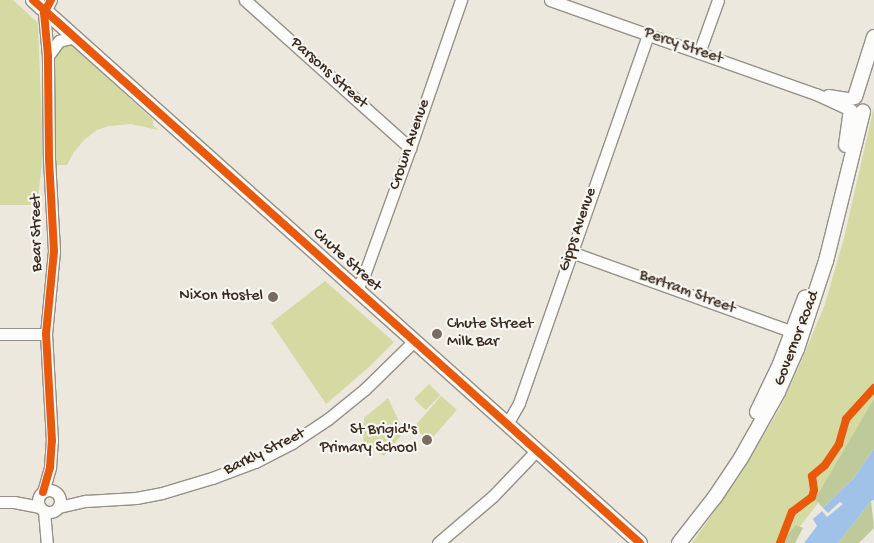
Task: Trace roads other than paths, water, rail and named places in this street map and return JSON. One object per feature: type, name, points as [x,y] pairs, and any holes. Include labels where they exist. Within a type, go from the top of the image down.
[{"type":"street","name":"Chute Street","points":[[33,0],[49,9],[75,37],[640,543]]},
{"type":"street","name":"Bear Street","points":[[47,538],[53,421],[47,373],[46,334],[54,252],[49,159],[48,52],[49,9],[57,0]]},
{"type":"street","name":"Parsons Street","points":[[245,0],[410,148]]},
{"type":"street","name":"Percy Street","points":[[550,0],[571,4],[699,53],[816,94],[856,105]]},
{"type":"street","points":[[699,53],[718,0]]},
{"type":"street","name":"Crown Avenue","points":[[356,289],[363,278],[410,148],[456,3]]},
{"type":"street","name":"Gipps Avenue","points":[[507,424],[515,414],[648,34]]},
{"type":"street","points":[[48,52],[60,40],[75,37]]},
{"type":"street","name":"Governor Road","points":[[679,543],[719,491],[749,444],[778,392],[798,333],[826,261],[856,105],[874,37]]},
{"type":"street","name":"Governor Road","points":[[856,105],[874,60]]},
{"type":"street","name":"Bertram Street","points":[[571,252],[798,333]]},
{"type":"street","name":"Governor Road","points":[[669,543],[738,446],[798,333]]},
{"type":"street","points":[[0,334],[46,334]]},
{"type":"street","name":"Barkly Street","points":[[0,502],[86,501],[136,498],[170,491],[256,462],[292,443],[334,415],[384,372],[414,341]]},
{"type":"street","points":[[438,543],[493,496],[536,450]]},
{"type":"water","points":[[874,449],[874,500],[871,501],[838,543],[804,543],[817,526],[813,519],[822,511],[827,517],[843,504],[840,502],[828,513],[823,508],[853,479]]},
{"type":"place","name":"Nixon Hostel","points":[[273,297]]},
{"type":"place","name":"Chute Street Milk Bar","points":[[437,334]]},
{"type":"place","name":"St Brigid's Primary School","points":[[427,440]]}]
